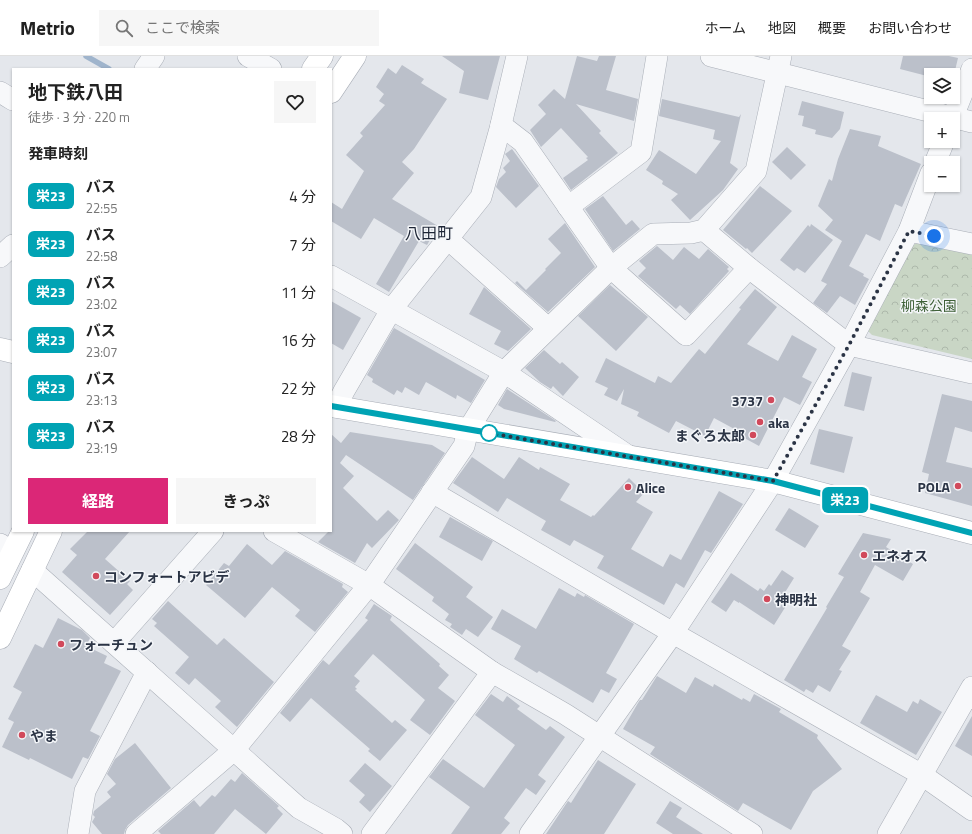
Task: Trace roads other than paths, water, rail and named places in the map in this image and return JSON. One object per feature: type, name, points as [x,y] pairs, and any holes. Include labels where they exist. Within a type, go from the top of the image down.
[{"type":"main road","points":[[314,68],[322,56]]},
{"type":"main road","points":[[332,90],[355,56]]},
{"type":"main road","points":[[0,349],[12,352]]},
{"type":"main road","points":[[334,407],[773,481],[972,532]]},
{"type":"main road","points":[[0,578],[6,548],[22,532]]},
{"type":"main road","points":[[0,638],[51,532]]},
{"type":"street","points":[[146,68],[154,56]]},
{"type":"street","points":[[248,56],[269,68]]},
{"type":"street","points":[[334,407],[391,310],[481,197],[501,125],[517,56]]},
{"type":"street","points":[[568,207],[641,152],[658,56]]},
{"type":"street","points":[[712,56],[779,64],[933,112]]},
{"type":"street","points":[[136,834],[234,750],[369,586],[464,446],[468,430],[504,372],[611,268],[653,234],[692,233],[704,230],[756,170],[779,64]]},
{"type":"street","points":[[960,116],[972,69]]},
{"type":"street","points":[[0,92],[12,99]]},
{"type":"street","points":[[501,125],[523,142],[611,268],[686,335],[749,268]]},
{"type":"street","points":[[530,834],[673,633],[773,481],[849,345],[909,231],[924,191]]},
{"type":"street","points":[[704,230],[749,268],[849,345],[972,373]]},
{"type":"street","points":[[909,231],[972,244]]},
{"type":"street","points":[[0,236],[12,243]]},
{"type":"street","points":[[448,239],[548,328]]},
{"type":"street","points":[[0,257],[12,245]]},
{"type":"street","points":[[332,277],[504,372],[630,457]]},
{"type":"street","points":[[432,492],[922,776],[972,810]]},
{"type":"street","points":[[114,643],[212,532]]},
{"type":"street","points":[[276,532],[369,586],[492,672],[565,714],[752,834]]},
{"type":"street","points":[[32,570],[298,808],[336,829],[342,834]]},
{"type":"street","points":[[78,834],[85,791],[147,672]]},
{"type":"street","points":[[372,834],[492,672]]},
{"type":"street","points":[[888,834],[972,686]]},
{"type":"waterway","points":[[86,56],[107,68]]},
{"type":"place","name":"3737","points":[[771,400]]},
{"type":"place","name":"aka","points":[[760,422]]},
{"type":"place","name":"まぐろ太郎","points":[[753,435]]},
{"type":"place","name":"POLA","points":[[958,486]]},
{"type":"place","name":"Alice","points":[[628,487]]},
{"type":"place","name":"エネオス","points":[[864,555]]},
{"type":"place","name":"コンフォートアビデ","points":[[96,576]]},
{"type":"place","name":"神明社","points":[[767,599]]},
{"type":"place","name":"フォーチュン","points":[[61,644]]},
{"type":"place","name":"やま","points":[[22,735]]},
{"type":"district","name":"八田町","points":[[429,233]]},
{"type":"park label","name":"柳森公園","points":[[929,305]]}]
